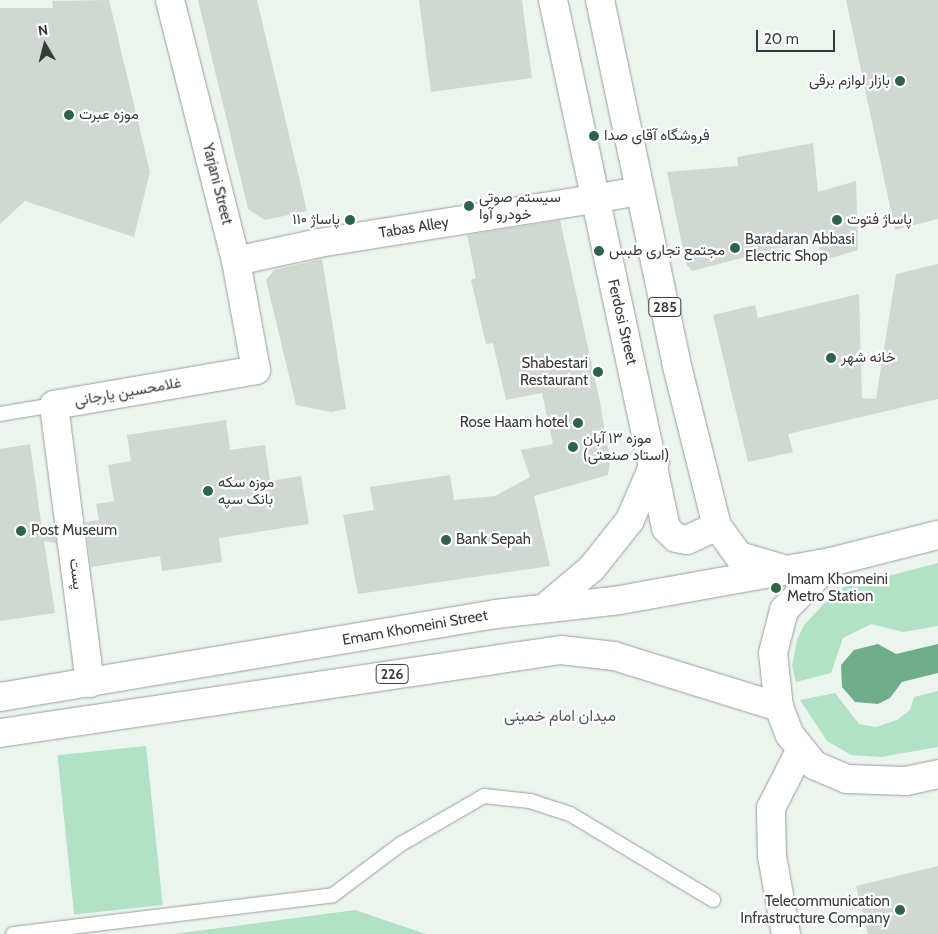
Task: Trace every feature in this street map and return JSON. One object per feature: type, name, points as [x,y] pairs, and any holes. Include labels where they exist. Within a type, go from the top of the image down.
[{"type":"main road","name":"Yarjani Street","points":[[54,405],[256,370],[236,261],[170,0]]},
{"type":"main road","name":"Ferdosi Street","points":[[553,0],[594,199],[655,462],[664,521],[676,538],[688,540],[717,526]]},
{"type":"main road","name":"285","points":[[600,0],[639,191],[717,526],[739,556],[788,570]]},
{"type":"main road","name":"Tabas Alley","points":[[236,261],[319,243],[639,191]]},
{"type":"main road","name":"پست","points":[[54,405],[90,683]]},
{"type":"main road","points":[[546,607],[592,568],[630,520],[655,462]]},
{"type":"main road","points":[[938,535],[831,562],[784,610],[773,653],[779,707],[801,749],[814,764],[847,779],[906,782],[938,774]]},
{"type":"main road","name":"Emam Khomeini Street","points":[[0,697],[313,647],[546,607],[620,600],[831,562]]},
{"type":"main road","name":"226","points":[[0,732],[561,650],[614,656],[779,707]]},
{"type":"main road","points":[[786,934],[772,856],[771,808],[801,749]]},
{"type":"lane","name":"غلامحسین یارجانی","points":[[0,414],[54,405]]},
{"type":"lane","points":[[13,934],[333,895],[401,844],[484,796],[530,800],[570,814],[713,900]]},
{"type":"shaded area","points":[[938,563],[938,626],[903,632],[871,624],[843,638],[831,673],[796,682],[792,666],[797,640],[804,625],[838,589]]},
{"type":"shaded area","points":[[878,644],[896,654],[938,644],[938,673],[902,682],[890,698],[878,704],[855,702],[842,687],[841,665],[854,650]]},
{"type":"shaded area","points":[[938,691],[938,747],[881,757],[851,755],[827,741],[800,700],[835,693],[859,724],[876,727],[897,720],[910,710],[914,697]]},
{"type":"shaded area","points":[[146,746],[163,905],[74,914],[57,755]]},
{"type":"shaded area","points":[[355,910],[426,934],[174,934]]},
{"type":"building","name":"موزه عبرت","points":[[109,0],[150,172],[134,237],[25,201],[0,224],[0,8],[53,8],[52,1]]},
{"type":"building","points":[[198,0],[257,0],[307,211],[265,220],[248,209]]},
{"type":"building","points":[[419,0],[522,0],[532,78],[431,92]]},
{"type":"building","name":"بازار لوازم برقی","points":[[846,0],[938,0],[938,219],[895,230]]},
{"type":"building","points":[[813,143],[818,192],[856,181],[858,250],[821,261],[818,238],[692,271],[686,264],[667,172],[738,166],[737,157]]},
{"type":"building","points":[[560,220],[600,402],[610,461],[608,475],[534,496],[550,566],[358,594],[343,515],[374,510],[370,487],[450,475],[454,500],[495,496],[530,477],[521,450],[553,444],[542,393],[506,400],[493,343],[486,344],[471,280],[476,278],[467,235]]},
{"type":"building","points":[[322,259],[346,409],[331,412],[296,405],[266,280],[274,270]]},
{"type":"building","name":"خانه شهر","points":[[938,264],[938,399],[788,434],[793,452],[748,462],[713,315],[755,305],[758,318],[859,294],[862,398],[876,399],[896,274]]},
{"type":"building","name":"موزه سکه بانک سپه","points":[[226,420],[230,450],[265,445],[270,481],[301,476],[309,524],[219,538],[222,562],[162,571],[160,556],[91,567],[85,522],[99,520],[96,504],[114,501],[108,465],[131,461],[127,435]]},
{"type":"building","name":"Post Museum","points":[[30,444],[42,529],[54,527],[56,543],[44,541],[55,613],[0,621],[0,449]]},
{"type":"building","name":"Telecommunication Infrastructure Company","points":[[938,866],[938,934],[868,934],[856,886]]},
{"type":"place","name":"بازار لوازم برقی","points":[[900,81]]},
{"type":"place","name":"موزه عبرت","points":[[69,115]]},
{"type":"place","name":"فروشگاه آقای صدا","points":[[594,136]]},
{"type":"place","name":"سیستم صوتی خودرو آوا","points":[[469,206]]},
{"type":"place","name":"پاساژ ۱۱۰","points":[[350,220]]},
{"type":"place","name":"پاساژ فتوت","points":[[837,220]]},
{"type":"place","name":"Baradaran Abbasi Electric Shop","points":[[735,248]]},
{"type":"place","name":"مجتمع تجاری طبس","points":[[599,251]]},
{"type":"place","name":"خانه شهر","points":[[831,358]]},
{"type":"place","name":"Shabestari Restaurant","points":[[598,372]]},
{"type":"place","name":"Rose Haam hotel","points":[[578,423]]},
{"type":"place","name":"موزه ۱۳ آبان (استاد صنعتی)","points":[[573,447]]},
{"type":"place","name":"موزه سکه بانک سپه","points":[[208,491]]},
{"type":"place","name":"Post Museum","points":[[21,531]]},
{"type":"place","name":"Bank Sepah","points":[[446,540]]},
{"type":"place","name":"Imam Khomeini Metro Station","points":[[776,588]]},
{"type":"place","name":"Telecommunication Infrastructure Company","points":[[900,910]]},
{"type":"district","name":"میدان امام خمینی","points":[[560,716]]}]
